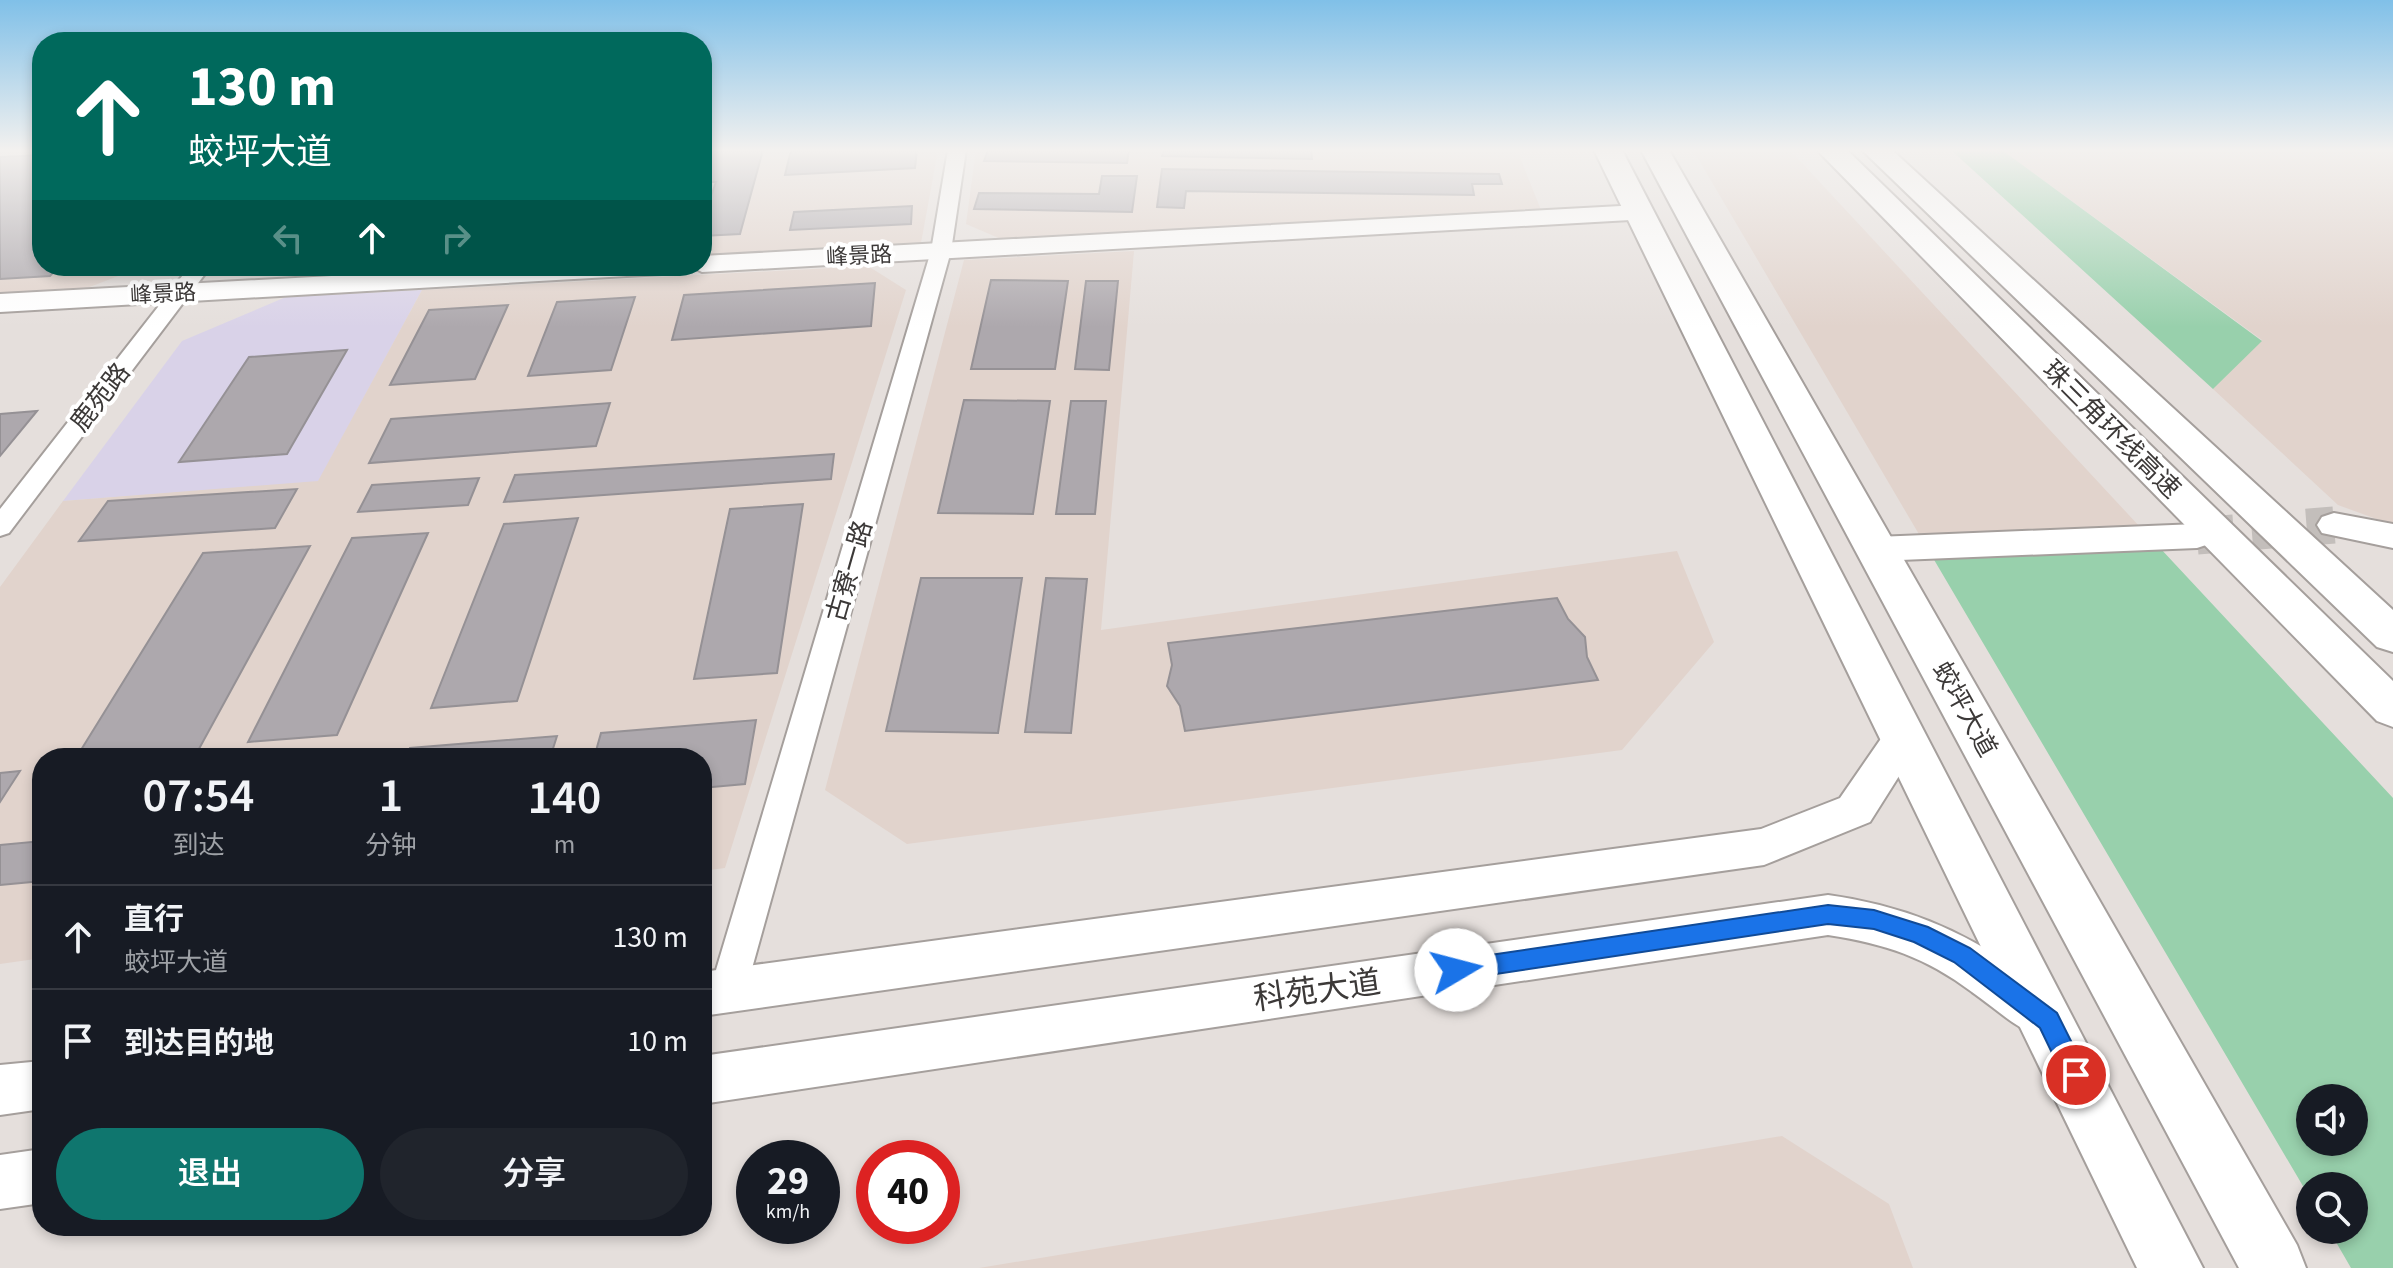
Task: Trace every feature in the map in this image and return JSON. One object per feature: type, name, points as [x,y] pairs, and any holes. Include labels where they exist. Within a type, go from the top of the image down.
[{"type":"highway","points":[[1637,209],[2171,1268]]},
{"type":"highway","name":"蛟坪大道","points":[[1688,209],[2274,1268]]},
{"type":"highway","name":"珠三角环线高速","points":[[1890,209],[2393,709]]},
{"type":"highway","name":"珠三角环线高速","points":[[1939,209],[2393,636]]},
{"type":"street","name":"古寮一路","points":[[715,992],[941,251],[948,209]]},
{"type":"street","name":"峰景路","points":[[712,263],[1639,213]]},
{"type":"street","name":"鹿苑路","points":[[0,527],[193,276]]},
{"type":"street","name":"峰景路","points":[[0,303],[477,276]]},
{"type":"street","points":[[2334,525],[2393,536]]},
{"type":"street","points":[[1876,549],[2197,536]]},
{"type":"street","points":[[715,992],[1764,847],[1855,810],[1903,738]]},
{"type":"street","name":"科苑大道","points":[[712,1079],[1828,915],[1874,920],[1920,934],[1962,955],[2048,1020]]},
{"type":"street","points":[[0,1090],[32,1086]]},
{"type":"street","points":[[0,1182],[32,1177]]},
{"type":"shaded area","points":[[0,209],[32,209],[32,276],[118,276],[82,290],[0,295]]},
{"type":"shaded area","points":[[712,209],[927,209],[921,243],[712,254]]},
{"type":"shaded area","points":[[968,209],[1541,210],[1001,239],[966,224]]},
{"type":"shaded area","points":[[1728,209],[1845,209],[2140,527],[1920,536]]},
{"type":"shaded area","points":[[2083,209],[2393,209],[2393,525],[2338,505],[2213,389],[2262,340]]},
{"type":"shaded area","points":[[1134,251],[1101,630],[1677,551],[1714,642],[1622,750],[907,844],[825,790],[964,260]]},
{"type":"shaded area","points":[[868,266],[906,290],[725,868],[712,870],[712,748],[32,748],[32,959],[0,964],[0,587],[63,501],[318,481],[422,290]]},
{"type":"shaded area","points":[[422,290],[318,482],[63,501],[182,341],[286,297]]},
{"type":"shaded area","points":[[1782,1136],[1889,1204],[1913,1268],[979,1268]]},
{"type":"green space","points":[[2016,209],[2083,209],[2262,341],[2213,389]]},
{"type":"green space","points":[[2160,548],[2393,798],[2393,1268],[2351,1268],[2337,1244],[2368,1244],[2368,1172],[2296,1174],[1933,558]]},
{"type":"building","points":[[0,209],[32,209],[32,276],[50,276],[0,279]]},
{"type":"building","points":[[712,209],[747,209],[740,234],[712,235]]},
{"type":"building","points":[[912,209],[911,224],[790,230],[794,212]]},
{"type":"building","points":[[983,209],[1132,209],[1132,212]]},
{"type":"building","points":[[991,280],[1068,281],[1055,369],[971,369]]},
{"type":"building","points":[[1086,281],[1118,281],[1109,370],[1075,369]]},
{"type":"building","points":[[875,283],[871,326],[672,340],[684,295]]},
{"type":"building","points":[[635,297],[611,370],[528,376],[557,302]]},
{"type":"building","points":[[508,305],[475,379],[390,385],[429,310]]},
{"type":"building","points":[[347,350],[287,454],[179,462],[249,357]]},
{"type":"building","points":[[964,400],[1050,401],[1033,514],[938,513]]},
{"type":"building","points":[[1071,401],[1106,401],[1095,514],[1056,514]]},
{"type":"building","points":[[610,403],[596,446],[369,463],[391,419]]},
{"type":"building","points":[[37,411],[0,456],[0,414]]},
{"type":"building","points":[[834,454],[831,479],[504,502],[515,475]]},
{"type":"building","points":[[479,478],[468,505],[358,512],[372,485]]},
{"type":"building","points":[[297,489],[275,528],[79,541],[108,501]]},
{"type":"building","points":[[803,504],[777,673],[694,679],[730,509]]},
{"type":"building","points":[[578,518],[517,701],[431,708],[504,524]]},
{"type":"building","points":[[428,533],[337,735],[248,742],[352,538]]},
{"type":"building","points":[[310,546],[199,748],[82,748],[203,553]]},
{"type":"building","points":[[921,578],[1022,578],[998,733],[886,731]]},
{"type":"building","points":[[1046,578],[1087,579],[1071,733],[1025,732]]},
{"type":"building","points":[[1557,598],[1568,619],[1585,637],[1587,657],[1598,680],[1185,731],[1180,706],[1167,686],[1172,665],[1168,643]]},
{"type":"building","points":[[756,720],[745,784],[712,787],[712,748],[597,748],[601,733]]},
{"type":"building","points":[[557,736],[553,748],[410,748]]},
{"type":"building","points":[[20,771],[0,802],[0,773]]},
{"type":"building","points":[[32,842],[32,882],[0,885],[0,845]]},
{"type":"tunnel","points":[[2197,536],[2334,525]]},
{"type":"route","points":[[1456,970],[1828,915],[1874,920],[1920,934],[1962,955],[2048,1020],[2076,1075]]}]
